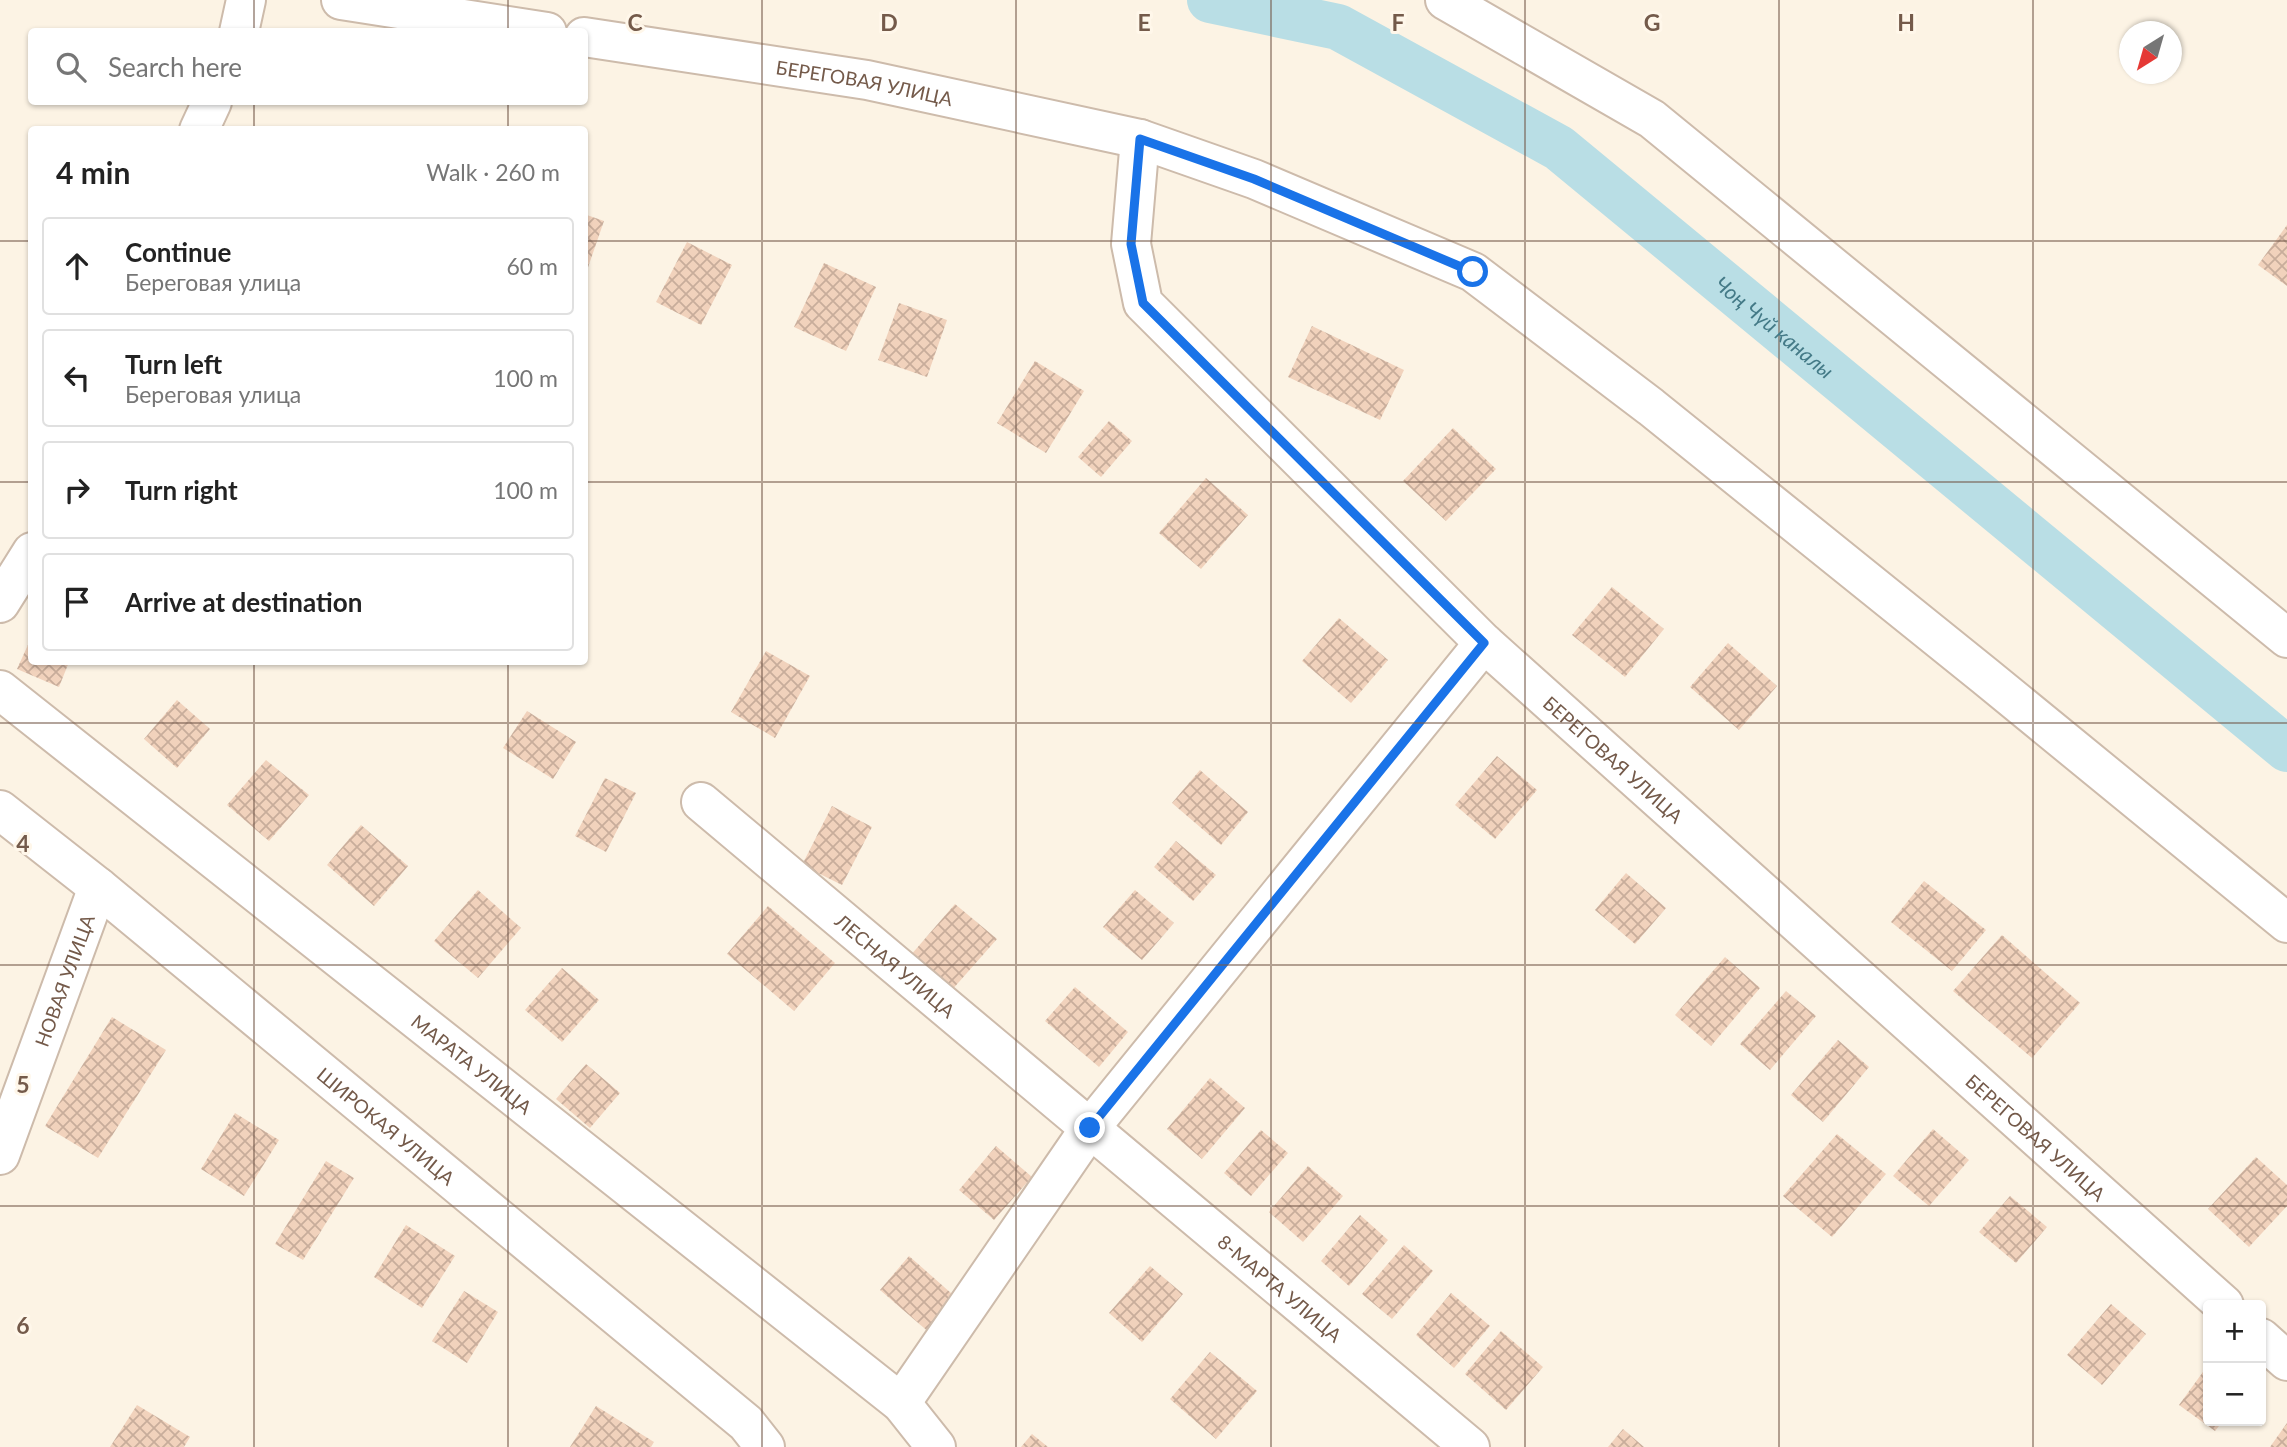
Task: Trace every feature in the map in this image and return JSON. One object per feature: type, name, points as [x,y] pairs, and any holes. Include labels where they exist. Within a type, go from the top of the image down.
[{"type":"street","points":[[240,28],[246,0]]},
{"type":"street","points":[[341,0],[521,28]]},
{"type":"street","points":[[1445,0],[1652,118],[2287,638]]},
{"type":"street","name":"БЕРЕГОВАЯ УЛИЦА","points":[[588,38],[867,80],[1140,139],[1254,179],[1473,272],[1651,407],[2287,923]]},
{"type":"street","points":[[201,126],[211,105]]},
{"type":"street","name":"БЕРЕГОВАЯ УЛИЦА","points":[[1140,139],[1131,244],[1143,303],[1484,643],[2218,1300]]},
{"type":"street","points":[[0,603],[28,558]]},
{"type":"street","points":[[901,1403],[1090,1128],[1484,643]]},
{"type":"street","name":"МАРАТА УЛИЦА","points":[[0,690],[901,1403],[936,1447]]},
{"type":"street","name":"ЛЕСНАЯ УЛИЦА","points":[[701,802],[1090,1128]]},
{"type":"street","name":"ШИРОКАЯ УЛИЦА","points":[[0,810],[98,887],[749,1439]]},
{"type":"street","name":"НОВАЯ УЛИЦА","points":[[0,1155],[98,887]]},
{"type":"street","name":"8-МАРТА УЛИЦА","points":[[1090,1128],[1470,1447]]},
{"type":"street","points":[[2266,1342],[2287,1361]]},
{"type":"building","points":[[588,215],[604,221],[588,267]]},
{"type":"building","points":[[2287,225],[2287,286],[2258,265]]},
{"type":"building","points":[[687,242],[732,265],[701,325],[656,302]]},
{"type":"building","points":[[824,263],[876,287],[846,351],[794,327]]},
{"type":"building","points":[[899,303],[947,320],[927,377],[878,360]]},
{"type":"building","points":[[1312,326],[1404,370],[1380,420],[1288,377]]},
{"type":"building","points":[[1035,361],[1084,391],[1046,453],[997,423]]},
{"type":"building","points":[[1109,421],[1132,441],[1101,477],[1078,457]]},
{"type":"building","points":[[1453,428],[1496,469],[1446,521],[1403,481]]},
{"type":"building","points":[[1206,478],[1248,515],[1201,569],[1159,533]]},
{"type":"building","points":[[1612,587],[1664,629],[1625,677],[1572,635]]},
{"type":"building","points":[[1339,618],[1388,660],[1351,703],[1302,661]]},
{"type":"building","points":[[1728,643],[1777,686],[1739,730],[1690,687]]},
{"type":"building","points":[[28,645],[28,665],[68,665],[59,687],[17,669]]},
{"type":"building","points":[[766,651],[810,676],[775,738],[731,712]]},
{"type":"building","points":[[177,700],[210,729],[177,768],[144,739]]},
{"type":"building","points":[[527,711],[576,742],[553,779],[503,748]]},
{"type":"building","points":[[1497,756],[1537,790],[1495,839],[1455,805]]},
{"type":"building","points":[[266,760],[309,795],[269,841],[227,805]]},
{"type":"building","points":[[1200,770],[1248,812],[1221,845],[1172,803]]},
{"type":"building","points":[[605,778],[636,793],[606,852],[575,836]]},
{"type":"building","points":[[832,806],[872,827],[842,885],[802,865]]},
{"type":"building","points":[[361,825],[408,866],[374,906],[327,865]]},
{"type":"building","points":[[1176,841],[1216,875],[1193,901],[1154,867]]},
{"type":"building","points":[[1626,873],[1666,908],[1635,944],[1595,910]]},
{"type":"building","points":[[1924,881],[1986,930],[1952,971],[1891,922]]},
{"type":"building","points":[[478,890],[521,928],[478,978],[434,941]]},
{"type":"building","points":[[1135,890],[1174,923],[1142,960],[1103,927]]},
{"type":"building","points":[[955,904],[997,939],[951,991],[910,956]]},
{"type":"building","points":[[768,906],[835,963],[794,1011],[727,954]]},
{"type":"building","points":[[2002,935],[2080,1003],[2032,1058],[1953,991]]},
{"type":"building","points":[[1725,957],[1760,988],[1711,1046],[1675,1015]]},
{"type":"building","points":[[562,968],[599,1000],[562,1042],[525,1010]]},
{"type":"building","points":[[1075,987],[1128,1032],[1099,1067],[1045,1021]]},
{"type":"building","points":[[1786,991],[1816,1016],[1770,1070],[1740,1044]]},
{"type":"building","points":[[112,1017],[166,1050],[98,1158],[45,1126]]},
{"type":"building","points":[[1838,1040],[1869,1067],[1823,1122],[1791,1095]]},
{"type":"building","points":[[586,1064],[620,1093],[590,1128],[556,1099]]},
{"type":"building","points":[[1210,1078],[1245,1108],[1202,1159],[1167,1129]]},
{"type":"building","points":[[235,1113],[279,1140],[244,1196],[201,1169]]},
{"type":"building","points":[[1933,1129],[1969,1160],[1929,1206],[1893,1176]]},
{"type":"building","points":[[1261,1130],[1288,1153],[1251,1196],[1224,1173]]},
{"type":"building","points":[[1837,1134],[1886,1174],[1832,1237],[1783,1196]]},
{"type":"building","points":[[996,1146],[1032,1177],[994,1220],[959,1190]]},
{"type":"building","points":[[2256,1157],[2287,1185],[2287,1206],[2249,1247],[2208,1209]]},
{"type":"building","points":[[326,1161],[354,1178],[303,1260],[275,1244]]},
{"type":"building","points":[[1308,1166],[1343,1196],[1303,1242],[1269,1212]]},
{"type":"building","points":[[2010,1196],[2047,1227],[2016,1263],[1979,1232]]},
{"type":"building","points":[[1360,1215],[1388,1240],[1349,1286],[1321,1261]]},
{"type":"building","points":[[406,1225],[455,1256],[422,1308],[374,1277]]},
{"type":"building","points":[[1404,1245],[1433,1271],[1392,1319],[1362,1294]]},
{"type":"building","points":[[909,1256],[960,1301],[931,1334],[880,1290]]},
{"type":"building","points":[[1150,1266],[1183,1294],[1142,1342],[1109,1313]]},
{"type":"building","points":[[464,1291],[498,1312],[467,1363],[432,1341]]},
{"type":"building","points":[[1451,1293],[1490,1326],[1454,1368],[1416,1335]]},
{"type":"building","points":[[2111,1304],[2146,1334],[2102,1385],[2067,1355]]},
{"type":"building","points":[[1501,1331],[1543,1367],[1506,1410],[1465,1374]]},
{"type":"building","points":[[1210,1352],[1257,1391],[1216,1439],[1170,1399]]},
{"type":"building","points":[[2203,1372],[2203,1422],[2179,1405]]},
{"type":"building","points":[[137,1405],[190,1437],[184,1447],[110,1447]]},
{"type":"building","points":[[596,1406],[654,1442],[651,1447],[570,1447]]},
{"type":"building","points":[[2287,1423],[2287,1447],[2270,1447]]},
{"type":"building","points":[[1623,1429],[1644,1447],[1608,1447]]},
{"type":"building","points":[[1032,1434],[1048,1447],[1021,1447]]},
{"type":"waterway","name":"Чоң Чүй каналы","points":[[1210,0],[1338,27],[1559,148],[2287,749]]},
{"type":"route","points":[[1090,1128],[1484,643],[1143,303],[1131,244],[1140,139],[1254,179],[1473,272]]}]
